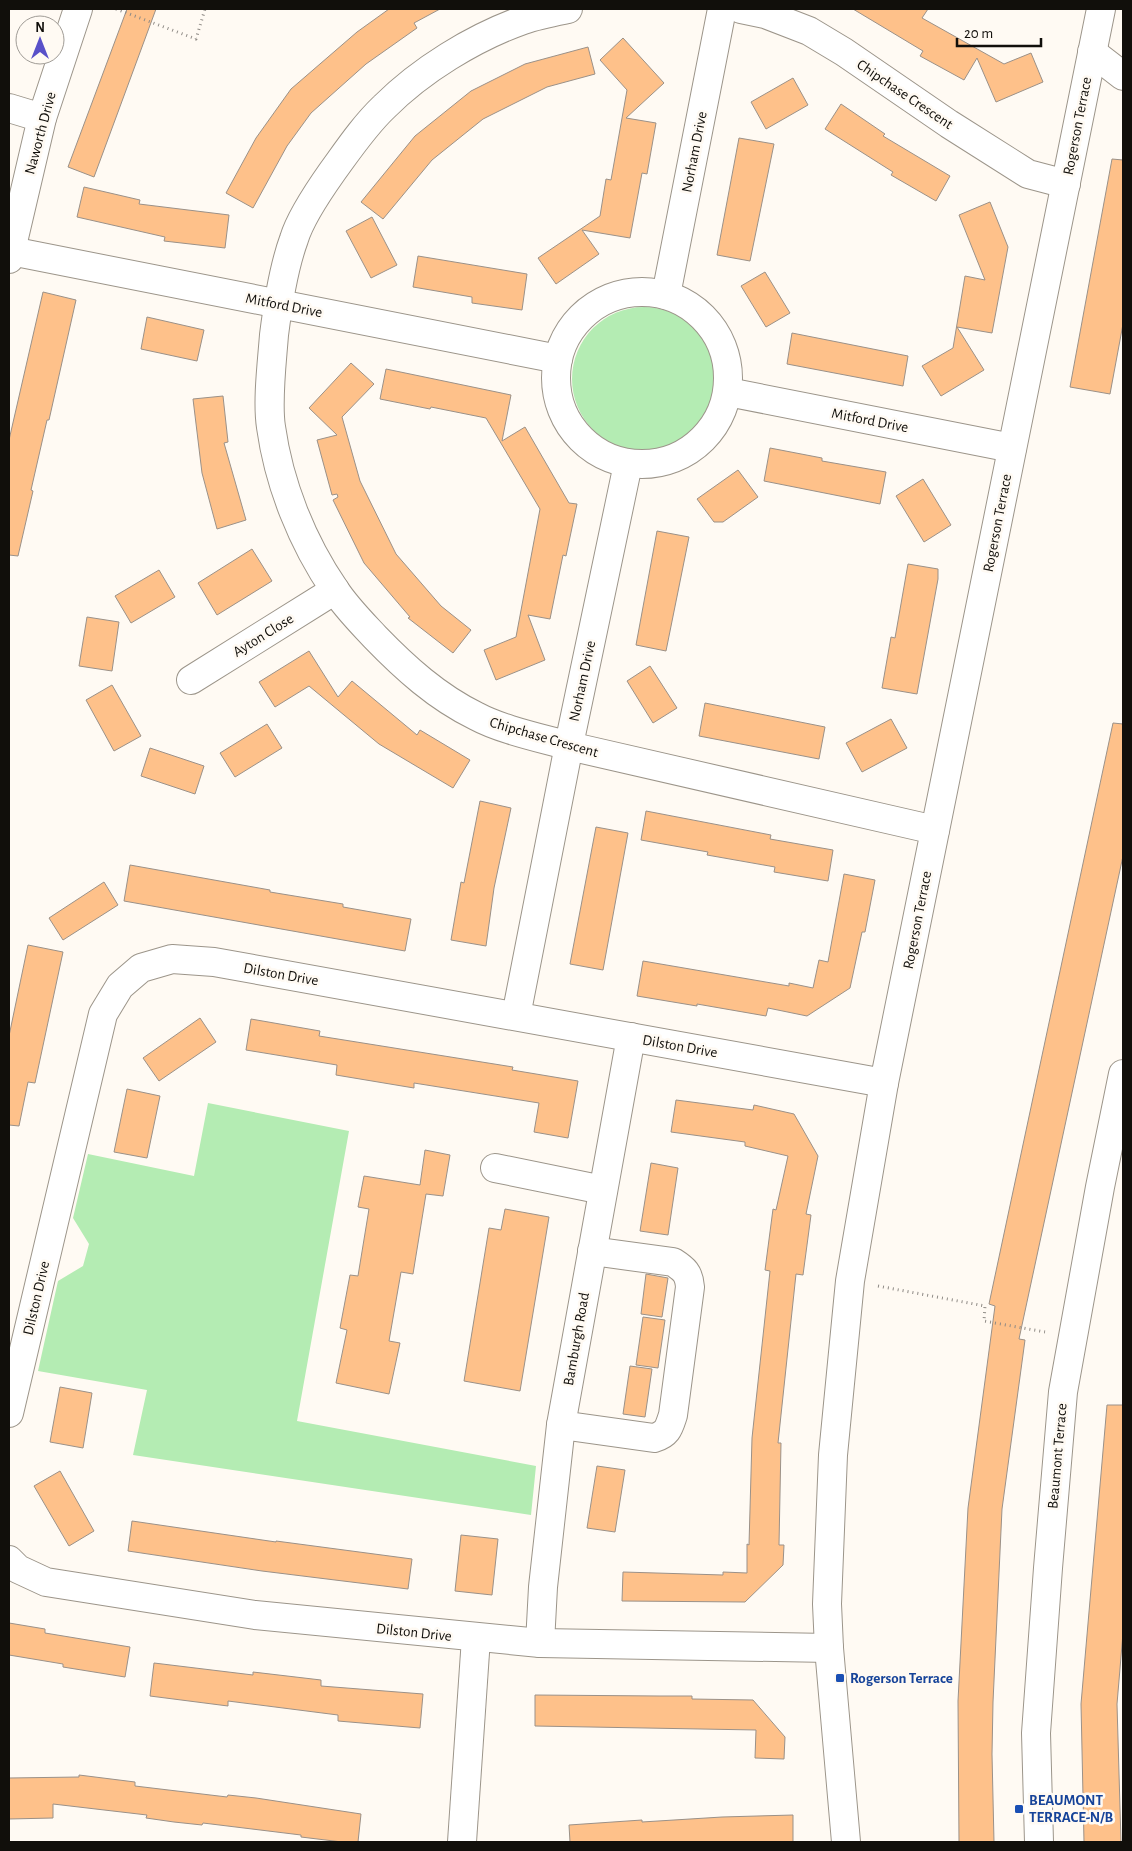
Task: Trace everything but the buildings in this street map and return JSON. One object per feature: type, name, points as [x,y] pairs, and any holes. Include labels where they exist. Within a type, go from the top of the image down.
[{"type":"street","name":"Naworth Drive","points":[[10,255],[42,118],[78,9]]},
{"type":"street","name":"Chipchase Crescent","points":[[568,9],[524,19],[473,41],[428,71],[383,107],[350,146],[322,187],[294,237],[278,303],[271,368],[271,426],[285,489],[312,550],[335,590],[361,622],[402,665],[434,691],[477,717],[522,733],[569,746],[935,830]]},
{"type":"street","name":"Norham Drive","points":[[666,295],[722,9]]},
{"type":"street","name":"Chipchase Crescent","points":[[742,9],[807,20],[844,52],[949,124],[1028,174],[1066,184]]},
{"type":"street","name":"Rogerson Terrace","points":[[846,1842],[829,1648],[827,1604],[833,1455],[850,1280],[884,1083],[1101,9]]},
{"type":"street","points":[[1092,52],[1123,76]]},
{"type":"street","points":[[9,108],[42,118]]},
{"type":"street","name":"Mitford Drive","points":[[10,255],[278,303],[558,359]]},
{"type":"street","points":[[631,293],[666,295],[689,306],[708,322],[717,336],[728,366],[728,392],[716,424],[693,448],[662,463],[628,464],[596,451],[571,427],[557,395],[558,359],[571,328],[597,304],[631,293]]},
{"type":"street","name":"Mitford Drive","points":[[728,392],[1012,448]]},
{"type":"street","name":"Norham Drive","points":[[516,1016],[569,746],[628,464]]},
{"type":"street","name":"Ayton Close","points":[[191,680],[335,590]]},
{"type":"street","name":"Dilston Drive","points":[[9,1413],[103,1014],[120,986],[141,968],[172,959],[214,962],[884,1083]]},
{"type":"street","name":"Bamburgh Road","points":[[540,1644],[542,1587],[561,1425],[631,1037]]},
{"type":"street","name":"Beaumont Terrace","points":[[1039,1842],[1037,1723],[1063,1392],[1100,1187],[1123,1074]]},
{"type":"street","points":[[495,1168],[603,1190]]},
{"type":"street","points":[[561,1425],[654,1438],[663,1435],[673,1415],[690,1287],[689,1276],[683,1268],[673,1262],[592,1251]]},
{"type":"street","name":"Dilston Drive","points":[[9,1560],[18,1569],[46,1582],[255,1615],[540,1644],[829,1648]]},
{"type":"street","points":[[462,1842],[476,1638]]},
{"type":"path","points":[[116,9],[196,39],[205,9]]},
{"type":"path","points":[[850,1280],[985,1306],[984,1320],[1073,1337]]},
{"type":"green space","points":[[644,307],[672,312],[695,328],[711,351],[716,379],[711,407],[695,430],[672,446],[644,451],[616,446],[593,430],[577,407],[572,379],[577,351],[593,328],[616,312]]},
{"type":"green space","points":[[208,1103],[349,1131],[297,1421],[536,1466],[531,1515],[133,1455],[147,1390],[38,1371],[58,1281],[83,1266],[89,1244],[73,1218],[88,1154],[194,1176]]},
{"type":"place","name":"Rogerson Terrace","points":[[840,1678]]},
{"type":"place","name":"BEAUMONT TERRACE-N/B","points":[[1019,1809]]}]
